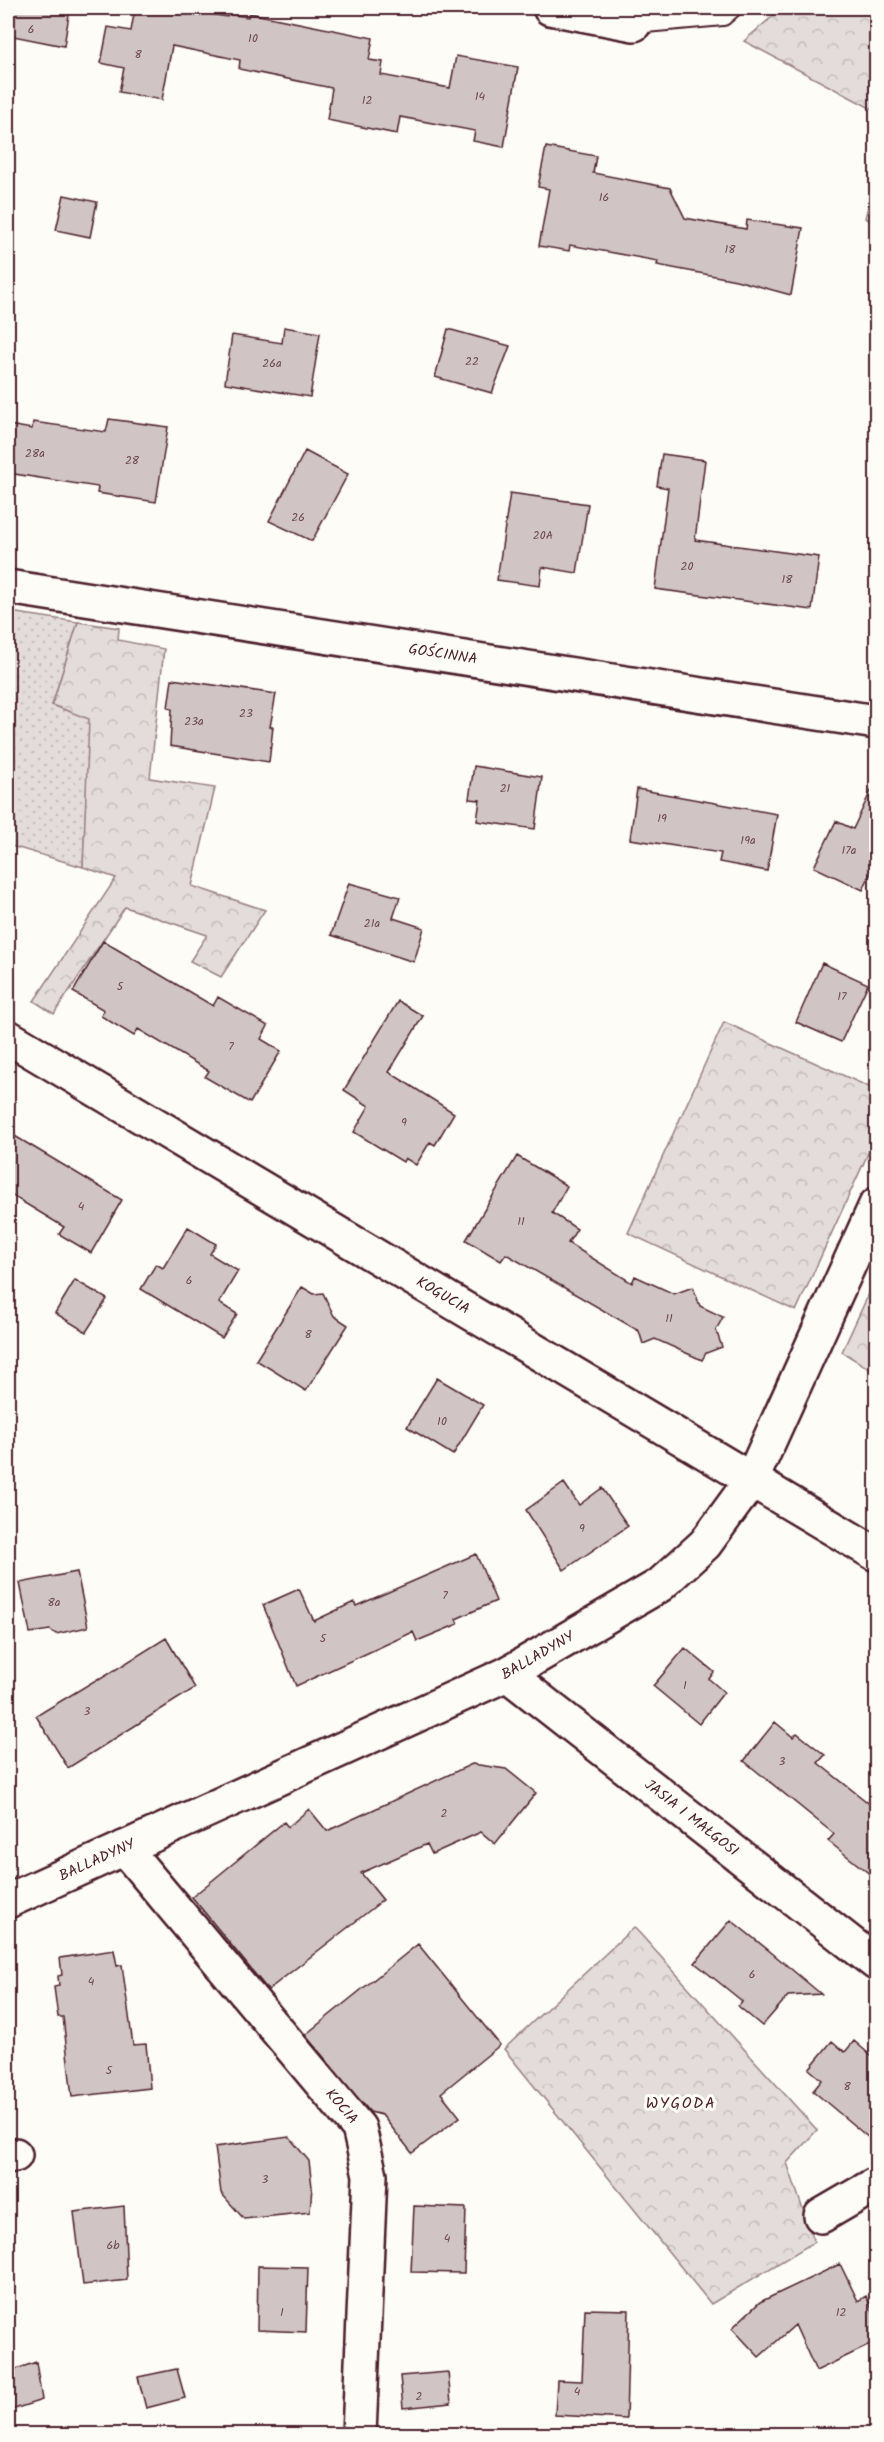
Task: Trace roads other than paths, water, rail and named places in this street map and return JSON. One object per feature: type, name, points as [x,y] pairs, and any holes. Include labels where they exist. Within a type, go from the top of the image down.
[{"type":"street","points":[[550,8],[633,24]]},
{"type":"street","name":"GOŚCINNA","points":[[8,587],[876,722]]},
{"type":"street","name":"KOGUCIA","points":[[8,1037],[876,1554]]},
{"type":"street","name":"BALLADYNY","points":[[8,1901],[507,1674],[660,1585],[705,1544],[751,1481],[876,1205]]},
{"type":"street","name":"JASIA I MAŁGOSI","points":[[507,1674],[876,1964]]},
{"type":"street","name":"KOCIA","points":[[124,1848],[359,2128],[370,2175],[359,2434]]},
{"type":"street","points":[[821,2216],[876,2184]]},
{"type":"lane","points":[[633,24],[723,16],[732,8]]},
{"type":"district","name":"WYGODA","points":[[681,2103]]}]
